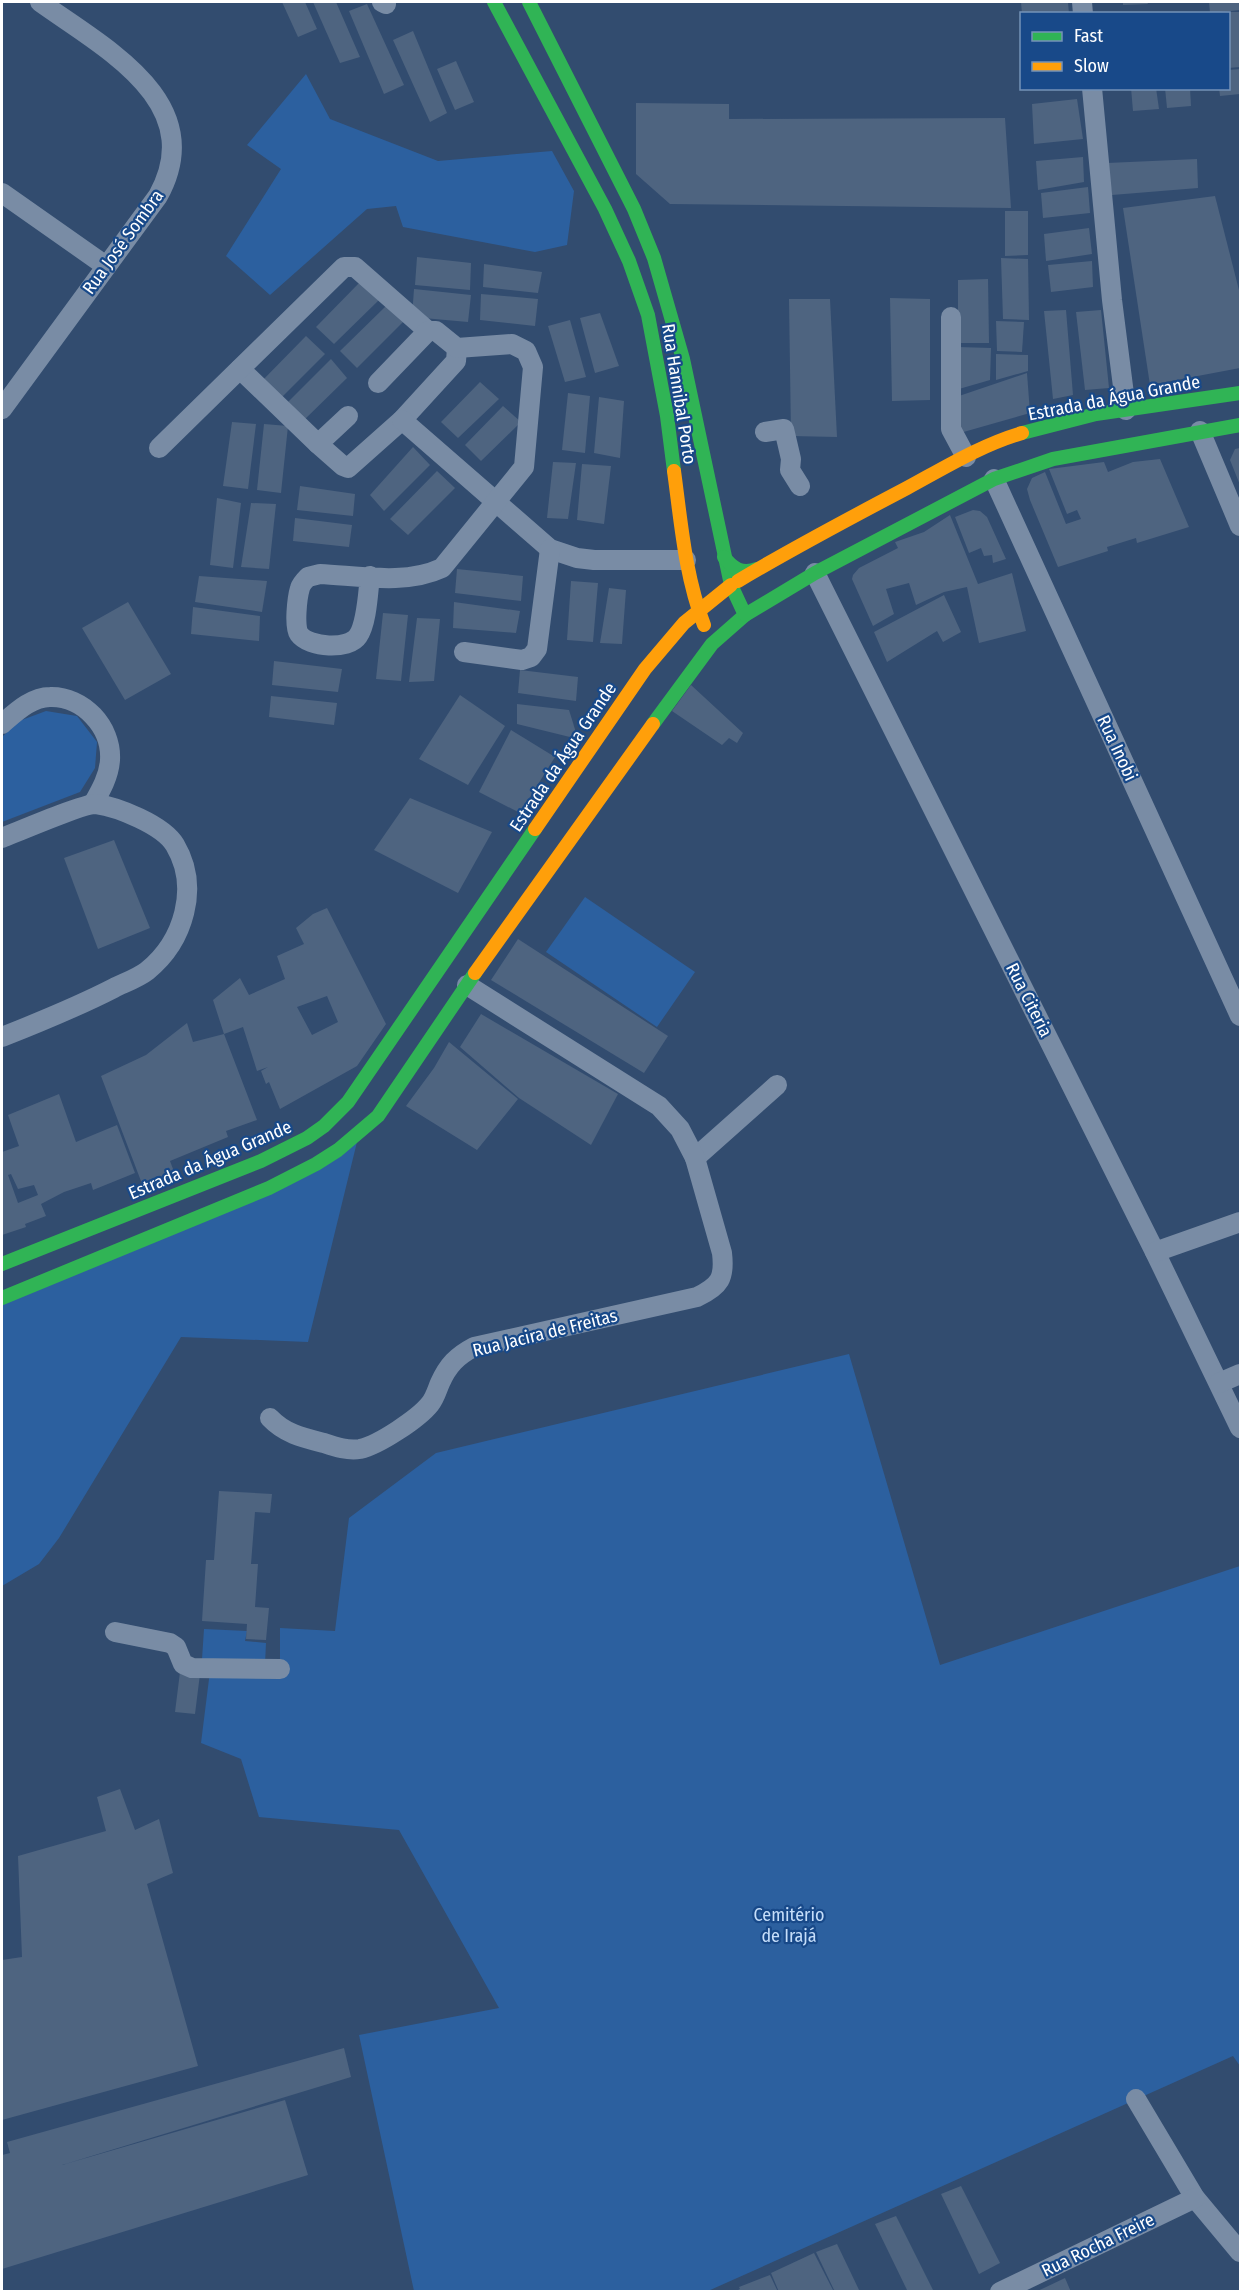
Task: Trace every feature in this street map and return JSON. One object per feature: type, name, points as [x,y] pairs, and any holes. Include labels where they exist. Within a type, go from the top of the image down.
[{"type":"main road","name":"Rua Hannibal Porto","points":[[494,2],[605,209],[633,272],[648,315],[658,361],[686,560],[698,610],[712,644]]},
{"type":"main road","name":"Rua Hannibal Porto","points":[[530,2],[634,209],[654,258],[683,359],[731,585],[746,615]]},
{"type":"main road","name":"Estrada da Água Grande","points":[[2,1264],[261,1161],[307,1138],[324,1126],[348,1102],[645,669],[663,646],[698,610],[731,585],[966,458],[1011,437],[1053,424],[1126,410],[1240,393]]},
{"type":"main road","points":[[2,1298],[82,1267],[301,1174],[360,1135],[378,1116],[467,985],[688,675],[712,644],[746,615],[815,573],[994,479],[1053,459],[1240,425]]},
{"type":"main road","points":[[724,556],[735,569],[750,572],[757,569]]},
{"type":"street","name":"Rua José Sombra","points":[[2,409],[158,196],[167,179],[173,153],[171,129],[149,86],[133,70],[40,2]]},
{"type":"street","points":[[1092,90],[1112,300],[1126,410]]},
{"type":"street","points":[[2,193],[106,266]]},
{"type":"street","points":[[159,448],[344,267],[355,267],[428,331],[436,331],[457,348],[512,345],[526,351],[533,367],[524,467],[496,502],[442,568],[427,576],[410,578],[370,576],[320,574],[308,577],[300,587],[296,621],[298,633],[305,640],[323,645],[348,644],[358,636],[362,626],[370,576]]},
{"type":"street","points":[[951,317],[951,429],[966,458]]},
{"type":"street","points":[[378,383],[428,331]]},
{"type":"street","points":[[240,369],[318,444],[348,468],[402,420],[456,361],[457,348]]},
{"type":"street","points":[[318,444],[348,416]]},
{"type":"street","points":[[402,420],[550,549],[577,558],[594,560],[686,560]]},
{"type":"street","points":[[765,432],[784,429],[791,459],[790,470],[800,486]]},
{"type":"street","points":[[1200,431],[1240,526]]},
{"type":"street","name":"Rua Inobi","points":[[994,479],[1240,1016]]},
{"type":"street","points":[[464,652],[522,660],[531,657],[537,649],[550,549]]},
{"type":"street","name":"Rua Citeria","points":[[815,573],[1155,1252],[1240,1428]]},
{"type":"street","points":[[2,724],[25,705],[49,696],[75,702],[97,717],[109,742],[110,760],[106,780],[93,804]]},
{"type":"street","points":[[2,838],[93,804],[126,812],[151,824],[174,843],[186,872],[188,894],[184,917],[170,945],[146,972],[75,1008],[2,1037]]},
{"type":"street","points":[[467,985],[659,1106],[680,1129],[695,1158],[777,1085]]},
{"type":"street","name":"Rua Jacira de Freitas","points":[[270,1418],[278,1426],[296,1436],[346,1449],[362,1449],[421,1414],[432,1402],[446,1370],[457,1356],[474,1347],[697,1297],[710,1292],[720,1281],[724,1269],[722,1253],[695,1158]]},
{"type":"street","points":[[1155,1252],[1240,1222]]},
{"type":"street","points":[[1219,1383],[1240,1374]]},
{"type":"street","points":[[115,1632],[170,1643],[176,1647],[183,1664],[192,1668],[280,1669]]},
{"type":"street","points":[[1136,2099],[1195,2198],[1240,2252]]},
{"type":"street","name":"Rua Rocha Freire","points":[[1000,2292],[1195,2198]]},
{"type":"green space","points":[[306,74],[330,119],[438,161],[552,151],[574,191],[567,245],[535,252],[403,227],[396,206],[367,209],[270,295],[226,256],[281,169],[247,145]]},
{"type":"green space","points":[[46,711],[77,716],[97,742],[95,768],[80,792],[2,822],[2,737],[19,721]]},
{"type":"green space","points":[[585,897],[695,972],[657,1027],[546,952]]},
{"type":"green space","points":[[357,1142],[308,1342],[181,1337],[59,1538],[39,1564],[2,1586],[2,1304]]},
{"type":"green space","name":"Cemitério de Irajá","points":[[849,1354],[940,1665],[1240,1566],[1240,2066],[1233,2056],[708,2291],[414,2291],[359,2035],[499,2008],[399,1830],[259,1817],[241,1759],[201,1743],[210,1671],[280,1669],[280,1628],[335,1631],[349,1518],[436,1453]]},
{"type":"green space","points":[[204,1629],[247,1631],[245,1641],[266,1643],[265,1664],[202,1659]]},
{"type":"building","points":[[282,2],[305,2],[317,29],[298,37]]},
{"type":"building","points":[[313,2],[336,2],[360,57],[340,63]]},
{"type":"building","points":[[1021,2],[1068,2],[1069,12],[1022,12]]},
{"type":"building","points":[[1123,2],[1147,2],[1148,4],[1123,5]]},
{"type":"building","points":[[1209,2],[1240,2],[1240,10],[1210,12]]},
{"type":"building","points":[[367,4],[404,85],[384,94],[349,11]]},
{"type":"building","points":[[1230,12],[1240,12],[1240,67],[1230,68]]},
{"type":"building","points":[[413,31],[447,113],[430,122],[393,40]]},
{"type":"building","points":[[456,61],[474,102],[455,110],[437,69]]},
{"type":"building","points":[[1240,69],[1240,94],[1220,96],[1219,90],[1230,90],[1230,70]]},
{"type":"building","points":[[1131,90],[1156,90],[1159,109],[1133,111]]},
{"type":"building","points":[[1165,90],[1190,90],[1191,106],[1167,108]]},
{"type":"building","points":[[1077,99],[1083,139],[1034,144],[1032,104]]},
{"type":"building","points":[[636,103],[729,104],[729,119],[1005,118],[1011,208],[670,204],[636,174]]},
{"type":"building","points":[[1083,157],[1084,182],[1038,190],[1036,161]]},
{"type":"building","points":[[1197,159],[1198,188],[1112,195],[1107,163]]},
{"type":"building","points":[[1088,187],[1090,213],[1043,218],[1041,193]]},
{"type":"building","points":[[1215,196],[1240,294],[1240,368],[1150,385],[1123,208]]},
{"type":"building","points":[[1005,211],[1028,211],[1028,255],[1005,256]]},
{"type":"building","points":[[1089,228],[1092,254],[1046,261],[1044,234]]},
{"type":"building","points":[[417,257],[471,263],[470,290],[415,285]]},
{"type":"building","points":[[1001,258],[1028,259],[1029,320],[1003,319]]},
{"type":"building","points":[[1092,261],[1093,287],[1051,292],[1048,265]]},
{"type":"building","points":[[484,264],[542,272],[538,293],[483,287]]},
{"type":"building","points":[[988,279],[989,343],[958,343],[958,280]]},
{"type":"building","points":[[361,281],[380,299],[334,344],[316,327]]},
{"type":"building","points":[[414,289],[471,295],[468,322],[412,317]]},
{"type":"building","points":[[481,294],[538,299],[535,326],[480,320]]},
{"type":"building","points":[[890,298],[930,299],[930,400],[892,401]]},
{"type":"building","points":[[789,299],[830,299],[837,437],[791,436]]},
{"type":"building","points":[[386,306],[404,321],[357,368],[340,351]]},
{"type":"building","points":[[1066,310],[1073,395],[1053,399],[1044,311]]},
{"type":"building","points":[[1101,310],[1109,388],[1085,390],[1076,312]]},
{"type":"building","points":[[600,313],[619,366],[595,373],[580,318]]},
{"type":"building","points":[[570,320],[586,377],[565,382],[548,326]]},
{"type":"building","points":[[996,321],[1024,322],[1022,352],[997,351]]},
{"type":"building","points":[[306,336],[325,354],[278,401],[259,384]]},
{"type":"building","points":[[958,347],[991,348],[990,380],[959,389]]},
{"type":"building","points":[[996,354],[1028,355],[1028,371],[996,380]]},
{"type":"building","points":[[331,359],[347,378],[301,423],[284,406]]},
{"type":"building","points":[[1027,373],[1030,413],[960,433],[959,396]]},
{"type":"building","points":[[480,382],[499,399],[458,438],[441,422]]},
{"type":"building","points":[[568,393],[590,396],[585,453],[562,450]]},
{"type":"building","points":[[599,397],[624,401],[620,458],[594,453]]},
{"type":"building","points":[[503,406],[521,422],[481,461],[465,445]]},
{"type":"building","points":[[232,422],[256,424],[248,489],[223,486]]},
{"type":"building","points":[[264,424],[288,426],[281,493],[257,490]]},
{"type":"building","points":[[413,447],[430,465],[384,511],[370,495]]},
{"type":"building","points":[[1240,448],[1240,485],[1230,460],[1235,449]]},
{"type":"building","points":[[1160,459],[1189,527],[1137,543],[1136,538],[1107,547],[1108,551],[1058,567],[1030,500],[1027,489],[1032,478],[1045,472],[1066,524],[1081,519],[1077,510],[1067,514],[1049,469],[1104,462],[1108,472],[1133,462]]},
{"type":"building","points":[[553,462],[576,463],[568,519],[547,518]]},
{"type":"building","points":[[582,464],[611,466],[604,524],[577,520]]},
{"type":"building","points":[[437,471],[455,488],[408,535],[390,519]]},
{"type":"building","points":[[300,486],[355,494],[353,516],[297,510]]},
{"type":"building","points":[[217,498],[241,503],[233,568],[210,565]]},
{"type":"building","points":[[251,503],[276,504],[269,569],[241,567]]},
{"type":"building","points":[[973,510],[980,511],[987,517],[1006,559],[993,563],[992,555],[984,556],[981,548],[969,553],[955,517]]},
{"type":"building","points":[[950,515],[978,584],[1012,573],[1026,631],[979,643],[967,587],[944,592],[916,605],[909,583],[886,589],[894,614],[873,626],[852,579],[853,575],[859,568],[898,548],[895,542],[924,532]]},
{"type":"building","points":[[295,518],[352,525],[349,547],[293,541]]},
{"type":"building","points":[[457,569],[523,576],[521,601],[455,593]]},
{"type":"building","points":[[199,576],[267,581],[262,612],[195,602]]},
{"type":"building","points":[[571,581],[598,583],[593,642],[567,640]]},
{"type":"building","points":[[609,588],[626,590],[622,644],[600,643]]},
{"type":"building","points":[[944,595],[961,632],[943,642],[937,631],[887,662],[874,632]]},
{"type":"building","points":[[128,602],[171,674],[125,700],[82,628]]},
{"type":"building","points":[[454,602],[520,611],[516,633],[453,628]]},
{"type":"building","points":[[193,607],[260,616],[259,641],[191,634]]},
{"type":"building","points":[[383,613],[408,615],[401,681],[376,679]]},
{"type":"building","points":[[417,618],[440,619],[434,681],[409,682]]},
{"type":"building","points":[[274,661],[342,669],[338,692],[272,685]]},
{"type":"building","points":[[520,670],[578,677],[576,701],[518,693]]},
{"type":"building","points":[[691,685],[743,733],[737,743],[729,738],[722,745],[672,711]]},
{"type":"building","points":[[460,695],[505,726],[468,785],[419,759]]},
{"type":"building","points":[[271,696],[337,703],[334,725],[269,717]]},
{"type":"building","points":[[517,704],[569,710],[578,739],[517,724]]},
{"type":"building","points":[[511,730],[555,757],[520,813],[479,792]]},
{"type":"building","points":[[410,798],[492,832],[458,893],[374,850]]},
{"type":"building","points":[[114,840],[150,928],[98,949],[64,858]]},
{"type":"building","points":[[327,908],[386,1024],[357,1066],[280,1109],[269,1082],[266,1084],[261,1071],[268,1067],[257,1071],[243,1027],[224,1034],[213,1000],[240,978],[249,995],[285,979],[277,956],[304,944],[296,928],[313,914]],"holes":[[[327,996],[338,1022],[312,1035],[297,1007]]]},
{"type":"building","points":[[518,939],[668,1036],[644,1073],[491,980]]},
{"type":"building","points":[[481,1014],[618,1094],[591,1145],[519,1098],[460,1047]]},
{"type":"building","points":[[187,1023],[193,1042],[224,1034],[257,1120],[226,1131],[228,1137],[170,1161],[176,1177],[144,1189],[101,1076],[146,1055]]},
{"type":"building","points":[[449,1042],[518,1099],[477,1150],[406,1106],[434,1068]]},
{"type":"building","points":[[59,1094],[76,1142],[117,1125],[135,1173],[93,1190],[91,1183],[64,1192],[41,1204],[46,1216],[25,1224],[26,1227],[2,1235],[2,1152],[19,1146],[8,1115]],"holes":[[[11,1174],[18,1189],[34,1185],[38,1195],[18,1203],[8,1175]]]},
{"type":"building","points":[[219,1491],[272,1494],[270,1513],[255,1512],[251,1564],[258,1564],[255,1607],[269,1608],[266,1640],[246,1639],[247,1624],[202,1621],[206,1560],[214,1560]]},
{"type":"building","points":[[180,1672],[200,1674],[195,1714],[175,1712]]},
{"type":"building","points":[[120,1789],[135,1830],[159,1819],[173,1873],[147,1884],[198,2066],[2,2120],[2,1960],[22,1957],[18,1856],[106,1831],[97,1797]]},
{"type":"building","points":[[344,2048],[351,2077],[62,2165],[285,2100],[308,2175],[2,2269],[2,2155],[10,2153],[7,2142]]},
{"type":"building","points":[[961,2186],[1000,2263],[979,2274],[941,2194]]},
{"type":"building","points":[[896,2216],[934,2292],[908,2292],[875,2224]]},
{"type":"building","points":[[837,2244],[860,2292],[835,2292],[816,2252]]},
{"type":"building","points":[[814,2253],[834,2292],[779,2292],[771,2273]]},
{"type":"building","points":[[770,2275],[778,2292],[734,2292],[740,2289],[739,2287]]},
{"type":"building","points":[[1065,2278],[1071,2292],[1035,2292],[1044,2288]]},
{"type":"traffic: fast","points":[[494,2],[605,209],[629,261],[648,315],[667,416],[674,471]]},
{"type":"traffic: fast","points":[[529,2],[634,209],[654,258],[683,359],[731,585],[745,615],[712,644],[653,724]]},
{"type":"traffic: fast","points":[[1022,433],[1096,414],[1240,393]]},
{"type":"traffic: fast","points":[[745,615],[815,573],[994,479],[1053,459],[1240,425]]},
{"type":"traffic: fast","points":[[724,557],[738,569],[747,571],[757,569]]},
{"type":"traffic: fast","points":[[2,1264],[261,1161],[307,1138],[324,1126],[348,1102],[535,829]]},
{"type":"traffic: fast","points":[[2,1298],[269,1188],[338,1150],[378,1116],[475,973]]},
{"type":"traffic: slow","points":[[738,581],[963,457],[1022,433]]},
{"type":"traffic: slow","points":[[674,471],[688,568],[704,625]]},
{"type":"traffic: slow","points":[[535,829],[645,669],[684,623],[731,585]]},
{"type":"traffic: slow","points":[[475,973],[653,724]]}]
